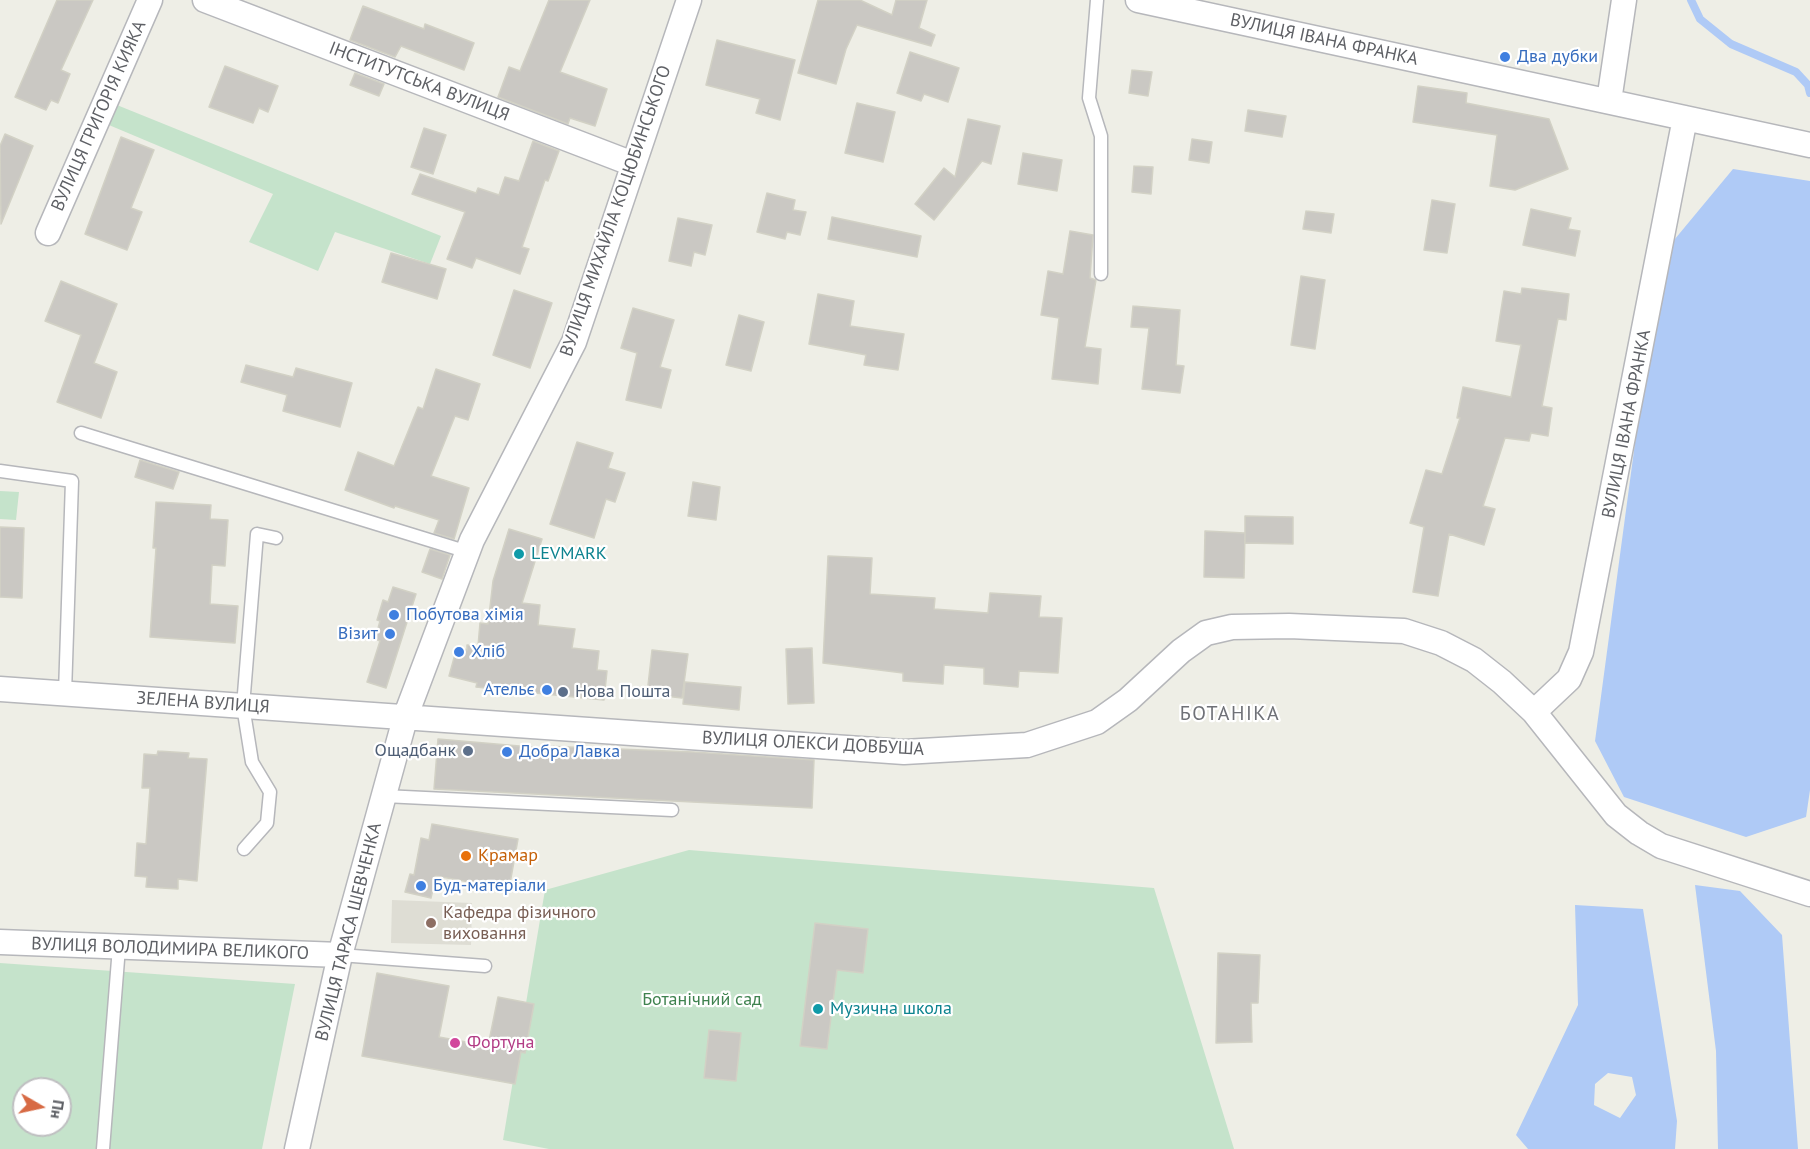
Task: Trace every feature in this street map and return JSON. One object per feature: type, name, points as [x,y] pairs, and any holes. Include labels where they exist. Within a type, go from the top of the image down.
[{"type":"street","name":"ВУЛИЦЯ ГРИГОРІЯ КИЯКА","points":[[48,233],[150,0]]},
{"type":"street","name":"ІНСТИТУТСЬКА ВУЛИЦЯ","points":[[205,0],[633,164]]},
{"type":"street","name":"ВУЛИЦЯ МИХАЙЛА КОЦЮБИНСЬКОГО","points":[[406,716],[468,552],[574,342],[689,0]]},
{"type":"street","name":"ВУЛИЦЯ ІВАНА ФРАНКА","points":[[1138,0],[1810,145]]},
{"type":"street","points":[[1609,101],[1624,0]]},
{"type":"street","name":"ВУЛИЦЯ ІВАНА ФРАНКА","points":[[1534,712],[1569,679],[1581,652],[1685,118]]},
{"type":"street","name":"ВУЛИЦЯ ОЛЕКСИ ДОВБУША","points":[[406,716],[904,752],[1027,745],[1097,722],[1128,700],[1181,651],[1206,633],[1233,627],[1278,626],[1361,627],[1404,631],[1441,643],[1474,660],[1534,712],[1596,794],[1616,815],[1639,833],[1661,846],[1810,894]]},
{"type":"street","name":"ЗЕЛЕНА ВУЛИЦЯ","points":[[0,689],[406,716]]},
{"type":"street","name":"ВУЛИЦЯ ТАРАСА ШЕВЧЕНКА","points":[[297,1149],[340,955],[406,716]]},
{"type":"street","name":"ВУЛИЦЯ ВОЛОДИМИРА ВЕЛИКОГО","points":[[0,942],[340,955]]},
{"type":"lane","points":[[1097,0],[1089,98],[1101,136],[1101,274]]},
{"type":"lane","points":[[81,433],[468,552]]},
{"type":"lane","points":[[0,471],[72,481],[65,693]]},
{"type":"lane","points":[[244,849],[267,823],[270,792],[252,762],[243,706],[257,534],[276,538]]},
{"type":"lane","points":[[384,796],[672,810]]},
{"type":"lane","points":[[103,1149],[119,947]]},
{"type":"lane","points":[[340,955],[485,966]]},
{"type":"shaded area","name":"Кафедра фізичного виховання","points":[[392,900],[472,903],[471,945],[391,943]]},
{"type":"green space","points":[[107,101],[441,236],[430,264],[335,232],[318,271],[249,242],[273,194],[97,120]]},
{"type":"green space","points":[[0,491],[19,492],[16,520],[0,519]]},
{"type":"green space","name":"Ботанічний сад","points":[[689,850],[1154,888],[1234,1149],[549,1149],[503,1140],[545,890]]},
{"type":"green space","points":[[0,963],[295,984],[262,1149],[0,1149]]},
{"type":"water","points":[[1733,169],[1810,181],[1810,790],[1806,817],[1746,837],[1624,797],[1595,741],[1660,257]]},
{"type":"water","points":[[1695,885],[1740,891],[1782,935],[1798,1149],[1718,1149],[1716,1051]]},
{"type":"water","points":[[1575,905],[1643,909],[1677,1121],[1675,1149],[1528,1149],[1516,1135],[1578,1005]],"holes":[[[1608,1073],[1632,1077],[1636,1095],[1620,1118],[1594,1105],[1595,1084]]]},
{"type":"building","points":[[57,0],[93,0],[61,70],[70,74],[58,103],[51,100],[46,110],[15,97]]},
{"type":"building","points":[[549,0],[590,0],[560,72],[607,89],[595,126],[570,118],[568,124],[498,97],[509,67],[520,71]]},
{"type":"building","points":[[818,0],[860,0],[892,15],[896,0],[927,0],[919,28],[935,35],[931,46],[857,25],[846,49],[836,84],[798,73]]},
{"type":"building","points":[[363,6],[424,29],[425,24],[474,43],[464,70],[401,46],[395,57],[350,40]]},
{"type":"building","points":[[717,40],[795,60],[780,120],[756,113],[760,99],[706,85]]},
{"type":"building","points":[[910,52],[959,68],[948,102],[924,94],[921,101],[897,93]]},
{"type":"building","points":[[225,66],[278,86],[268,112],[259,108],[253,123],[209,107]]},
{"type":"building","points":[[1132,70],[1152,72],[1148,96],[1129,93]]},
{"type":"building","points":[[355,73],[384,84],[379,96],[350,85]]},
{"type":"building","points":[[1418,86],[1467,93],[1466,103],[1549,119],[1568,169],[1515,190],[1490,186],[1497,135],[1413,122]]},
{"type":"building","points":[[857,103],[895,112],[883,162],[845,153]]},
{"type":"building","points":[[1248,110],[1286,116],[1282,137],[1245,131]]},
{"type":"building","points":[[968,119],[1000,126],[991,164],[982,161],[934,220],[915,204],[944,168],[955,177]]},
{"type":"building","points":[[424,128],[446,135],[433,174],[411,167]]},
{"type":"building","points":[[5,134],[33,146],[1,224],[0,146]]},
{"type":"building","points":[[121,137],[154,150],[131,208],[142,212],[127,250],[85,234]]},
{"type":"building","points":[[1192,139],[1212,142],[1209,163],[1189,160]]},
{"type":"building","points":[[533,141],[559,151],[548,181],[545,180],[522,247],[529,249],[520,274],[476,258],[472,268],[447,259],[465,212],[412,194],[420,174],[476,193],[478,188],[499,195],[505,177],[519,181]]},
{"type":"building","points":[[1023,153],[1062,160],[1057,191],[1018,184]]},
{"type":"building","points":[[1134,166],[1153,167],[1151,194],[1132,192]]},
{"type":"building","points":[[767,193],[795,200],[793,210],[806,212],[800,235],[787,232],[785,239],[757,232]]},
{"type":"building","points":[[1432,200],[1455,204],[1447,253],[1424,250]]},
{"type":"building","points":[[1531,209],[1571,218],[1568,229],[1580,231],[1575,256],[1523,245]]},
{"type":"building","points":[[1306,211],[1334,214],[1331,233],[1303,229]]},
{"type":"building","points":[[832,217],[921,236],[917,257],[828,239]]},
{"type":"building","points":[[678,218],[712,225],[705,255],[694,252],[691,266],[669,261]]},
{"type":"building","points":[[1070,231],[1093,235],[1090,278],[1096,280],[1085,347],[1101,349],[1098,384],[1052,379],[1059,318],[1041,315],[1048,271],[1063,274]]},
{"type":"building","points":[[391,253],[446,269],[437,299],[382,282]]},
{"type":"building","points":[[1301,276],[1325,280],[1315,349],[1291,345]]},
{"type":"building","points":[[61,281],[117,304],[94,363],[117,372],[101,418],[57,402],[81,335],[45,321]]},
{"type":"building","points":[[1522,288],[1569,294],[1566,320],[1558,319],[1542,406],[1552,408],[1548,436],[1531,433],[1529,441],[1505,438],[1483,506],[1495,509],[1484,545],[1449,534],[1438,596],[1413,592],[1424,527],[1410,523],[1426,470],[1442,474],[1460,418],[1457,418],[1463,387],[1511,397],[1521,345],[1496,341],[1504,291],[1521,294]]},
{"type":"building","points":[[514,290],[552,303],[530,368],[493,355]]},
{"type":"building","points":[[818,294],[854,301],[850,326],[904,334],[898,370],[864,365],[866,355],[809,344]]},
{"type":"building","points":[[1133,306],[1180,310],[1176,365],[1184,366],[1180,393],[1142,389],[1149,328],[1131,327]]},
{"type":"building","points":[[633,308],[674,320],[660,367],[671,370],[661,408],[626,400],[637,353],[621,348]]},
{"type":"building","points":[[739,315],[764,322],[751,371],[726,365]]},
{"type":"building","points":[[246,365],[293,377],[296,368],[352,383],[340,427],[283,411],[287,395],[241,382]]},
{"type":"building","points":[[436,369],[480,384],[468,420],[455,416],[431,476],[469,488],[454,539],[434,533],[439,520],[395,506],[394,508],[345,490],[358,452],[394,466],[418,407],[423,409]]},
{"type":"building","points":[[577,442],[613,453],[608,468],[625,473],[615,502],[606,499],[594,538],[550,524]]},
{"type":"building","points":[[140,460],[179,472],[173,489],[135,477]]},
{"type":"building","points":[[693,482],[720,487],[716,520],[688,516]]},
{"type":"building","points":[[156,502],[211,505],[210,519],[228,520],[225,566],[212,565],[210,604],[238,606],[235,643],[150,637],[156,548],[153,548]]},
{"type":"building","points":[[1245,516],[1293,517],[1293,544],[1245,543]]},
{"type":"building","points":[[0,527],[24,528],[22,598],[0,597]]},
{"type":"building","points":[[509,529],[542,539],[522,603],[540,605],[538,625],[575,629],[572,648],[599,651],[597,670],[607,671],[604,700],[476,687],[477,683],[449,676],[457,647],[467,650],[467,645],[478,646],[480,623],[488,624],[493,581]]},
{"type":"building","points":[[1205,531],[1245,533],[1244,578],[1204,577]]},
{"type":"building","points":[[430,549],[450,555],[442,579],[422,572]]},
{"type":"building","points":[[828,556],[872,558],[870,594],[935,598],[934,609],[988,613],[990,593],[1041,596],[1039,617],[1062,618],[1058,673],[1019,671],[1018,687],[984,684],[984,668],[944,665],[943,684],[903,681],[903,673],[823,663]]},
{"type":"building","points":[[393,587],[416,594],[386,688],[367,682],[380,641],[375,639],[380,621],[377,620],[383,600],[388,602]]},
{"type":"building","points":[[812,648],[814,703],[788,704],[786,649]]},
{"type":"building","points":[[652,650],[688,654],[682,698],[647,694]]},
{"type":"building","points":[[685,682],[741,687],[739,710],[683,704]]},
{"type":"building","points":[[438,739],[543,748],[543,746],[693,752],[814,760],[812,808],[434,789]]},
{"type":"building","points":[[158,751],[189,753],[188,758],[207,759],[197,881],[178,879],[178,889],[146,887],[147,877],[135,876],[137,843],[146,844],[150,788],[142,788],[144,754],[157,755]]},
{"type":"building","name":"Крамар","points":[[432,824],[518,839],[509,889],[436,876],[431,898],[405,892],[410,874],[414,875],[421,838],[429,840]]},
{"type":"building","name":"Музична школа","points":[[815,923],[868,929],[863,973],[837,970],[827,1049],[800,1046]]},
{"type":"building","points":[[1218,953],[1260,955],[1258,1003],[1251,1003],[1252,1042],[1216,1043]]},
{"type":"building","points":[[377,973],[449,986],[439,1037],[488,1046],[498,997],[534,1004],[525,1053],[521,1052],[515,1084],[362,1056]]},
{"type":"building","points":[[709,1030],[741,1033],[736,1081],[704,1078]]},
{"type":"waterway","points":[[1691,0],[1700,19],[1731,44],[1796,72],[1808,85],[1810,93]]},
{"type":"place","name":"Два дубки","points":[[1505,57]]},
{"type":"place","name":"LEVMARK","points":[[519,554]]},
{"type":"place","name":"Побутова хімія","points":[[394,615]]},
{"type":"place","name":"Візит","points":[[390,634]]},
{"type":"place","name":"Хліб","points":[[459,652]]},
{"type":"place","name":"Ательє","points":[[547,690]]},
{"type":"place","name":"Нова Пошта","points":[[563,692]]},
{"type":"place","name":"Ощадбанк","points":[[468,751]]},
{"type":"place","name":"Добра Лавка","points":[[507,752]]},
{"type":"place","name":"Крамар","points":[[466,856]]},
{"type":"place","name":"Буд-матеріали","points":[[421,886]]},
{"type":"place","name":"Кафедра фізичного виховання","points":[[431,923]]},
{"type":"place","name":"Музична школа","points":[[818,1009]]},
{"type":"place","name":"Фортуна","points":[[455,1043]]},
{"type":"district","name":"БОТАНІКА","points":[[1230,714]]}]
